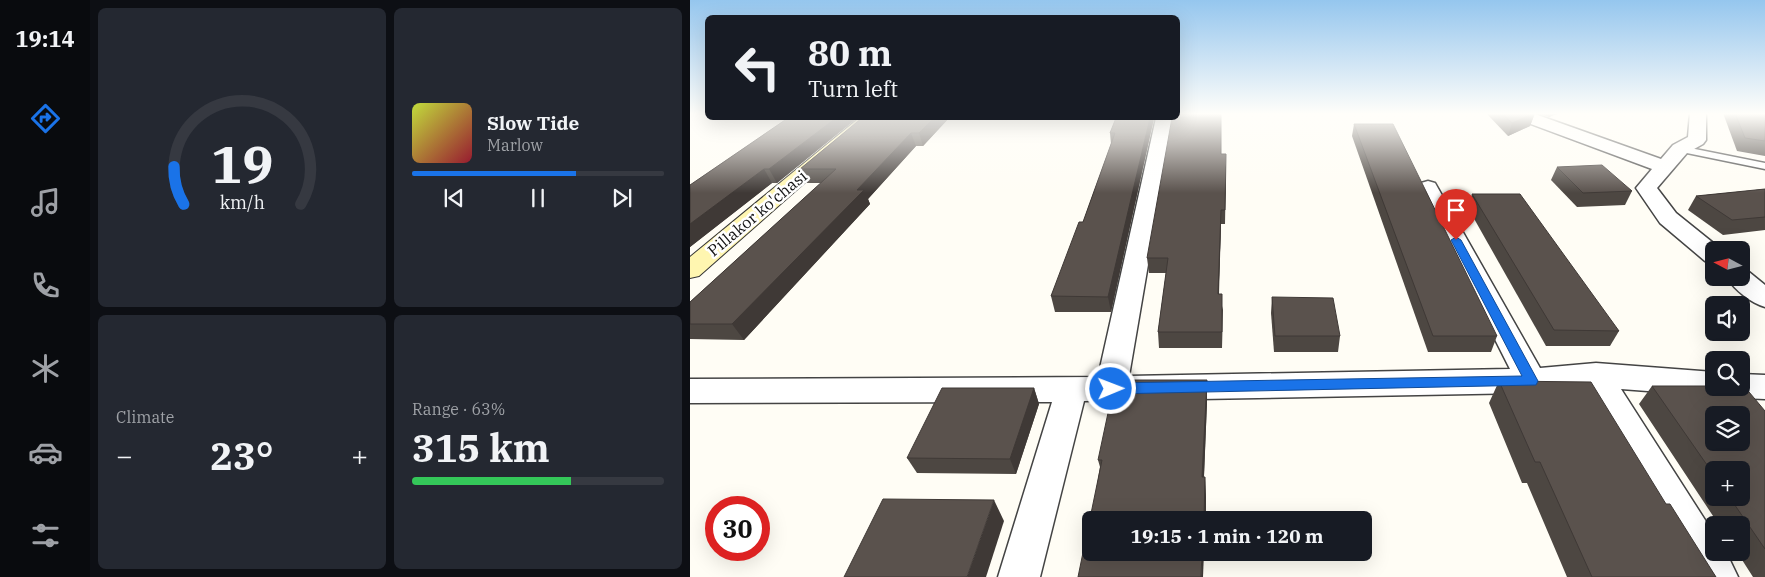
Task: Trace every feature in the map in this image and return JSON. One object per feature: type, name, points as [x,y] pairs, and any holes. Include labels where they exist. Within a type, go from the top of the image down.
[{"type":"street","name":"Pillakor ko'chasi","points":[[690,270],[843,140]]},
{"type":"street","points":[[1111,389],[1160,140]]},
{"type":"street","points":[[1593,140],[1665,167]]},
{"type":"street","points":[[1697,140],[1680,149],[1646,188],[1668,218],[1705,249]]},
{"type":"street","points":[[1428,187],[1531,381]]},
{"type":"street","points":[[1750,286],[1765,298]]},
{"type":"street","points":[[1596,375],[1717,577]]},
{"type":"street","points":[[690,391],[1111,389],[1531,381],[1596,375],[1705,383]]},
{"type":"street","points":[[1750,386],[1765,387]]},
{"type":"street","points":[[1019,577],[1072,388]]},
{"type":"lane","points":[[1680,149],[1765,166]]},
{"type":"building","points":[[756,140],[807,140],[769,169],[764,169],[690,224],[690,185]]},
{"type":"building","points":[[835,140],[904,140],[857,190],[864,190],[732,324],[690,324],[690,302],[836,169],[800,169]]},
{"type":"building","points":[[1113,140],[1145,140],[1108,297],[1051,296],[1079,222],[1083,222]]},
{"type":"building","points":[[1168,140],[1221,140],[1221,154],[1226,154],[1225,210],[1221,210],[1218,294],[1222,294],[1222,332],[1158,332],[1168,258],[1147,258]]},
{"type":"building","points":[[1360,140],[1401,140],[1497,336],[1433,336]]},
{"type":"building","points":[[1602,165],[1632,191],[1583,193],[1557,167]]},
{"type":"building","points":[[1765,189],[1765,217],[1732,220],[1696,196]]},
{"type":"building","points":[[1472,194],[1520,194],[1619,331],[1554,330]]},
{"type":"building","points":[[1272,297],[1333,298],[1340,336],[1275,336]]},
{"type":"building","points":[[1115,380],[1207,380],[1202,477],[1205,477],[1204,511],[1092,511],[1102,460],[1098,460]]},
{"type":"building","points":[[1499,381],[1591,382],[1666,504],[1670,504],[1716,577],[1592,577],[1540,462],[1535,462]]},
{"type":"building","points":[[1652,386],[1705,386],[1705,396],[1750,396],[1750,393],[1765,411],[1765,549],[1750,527],[1750,516],[1742,516],[1735,506],[1750,506],[1750,461],[1705,462]]},
{"type":"building","points":[[942,388],[1034,388],[1010,459],[907,458]]},
{"type":"building","points":[[883,499],[994,500],[967,577],[844,577]]},
{"type":"building","points":[[1082,558],[1082,561],[1202,561],[1201,577],[1078,577]]},
{"type":"route","points":[[1111,389],[1531,381],[1456,240]]}]
